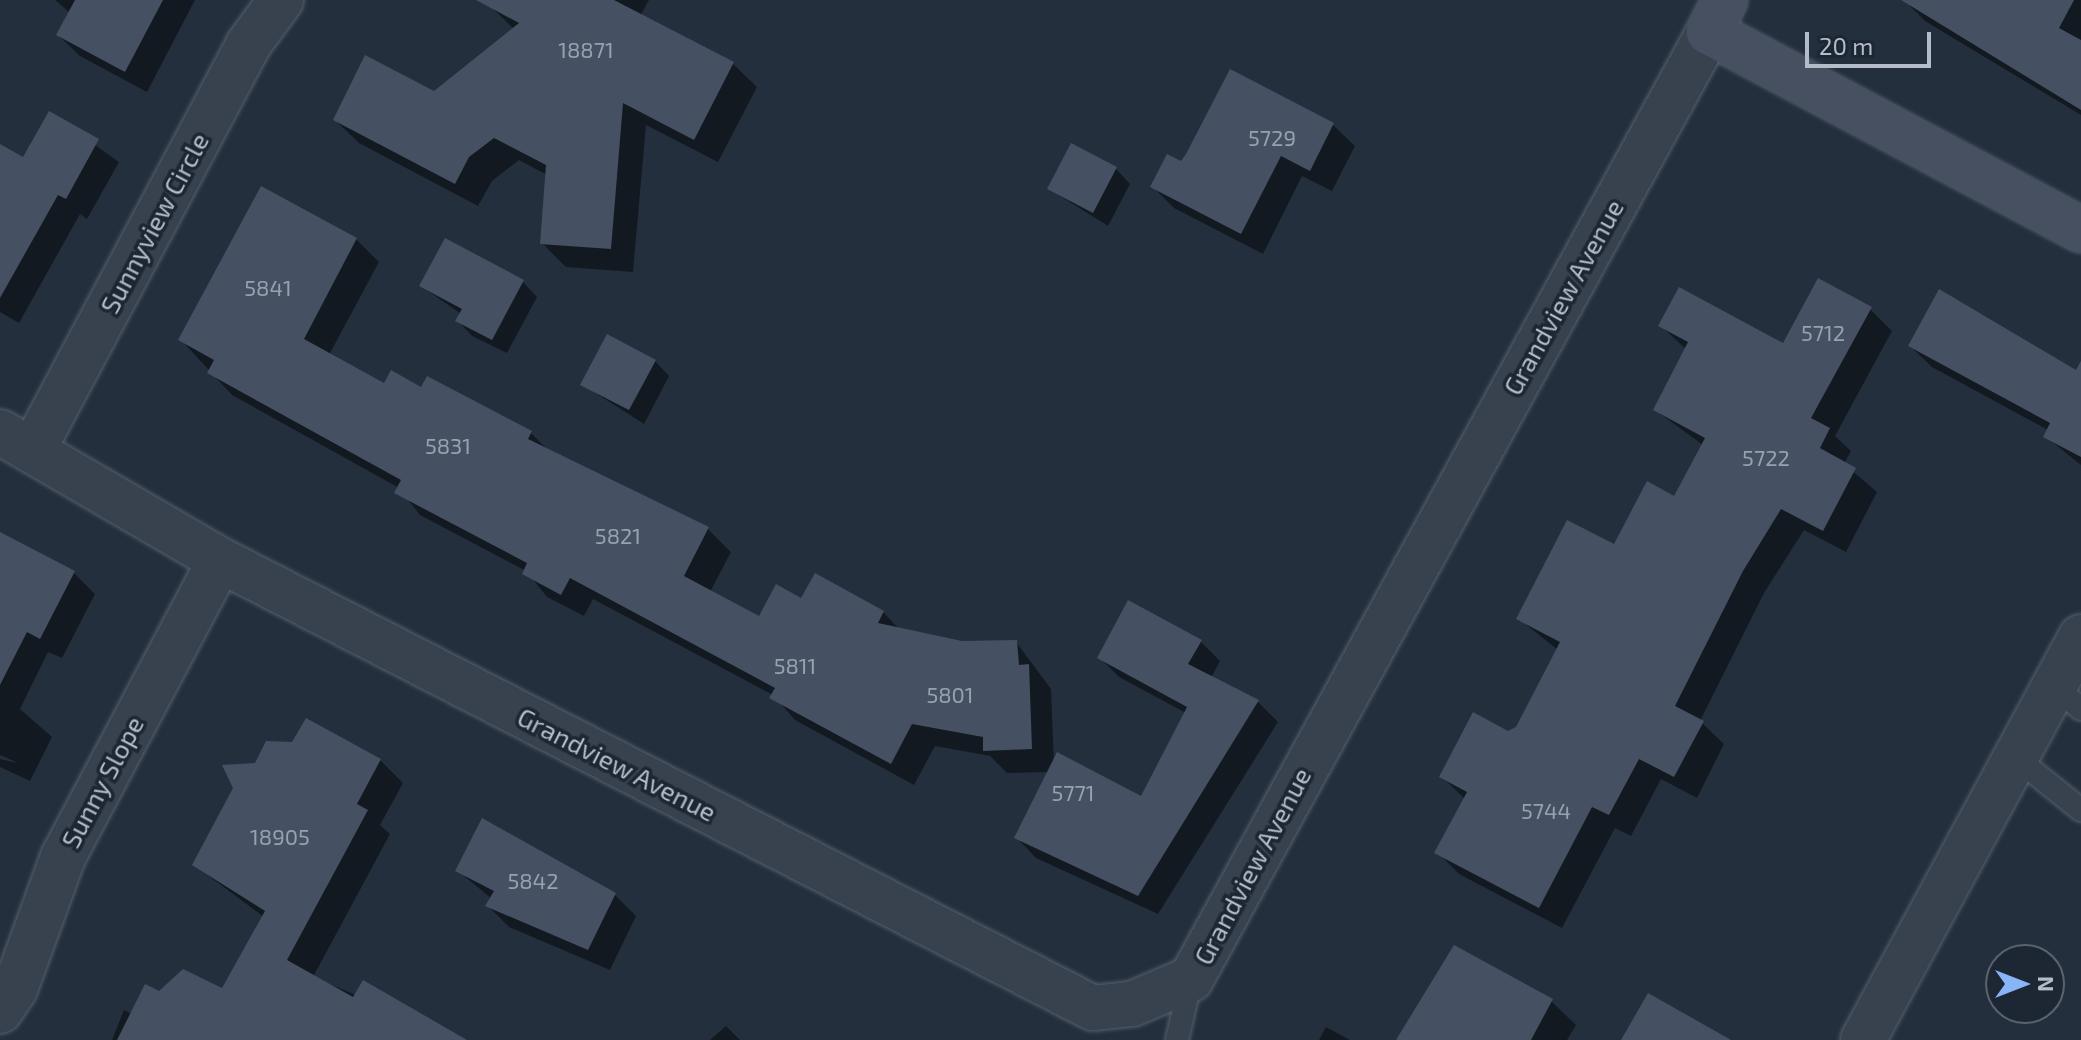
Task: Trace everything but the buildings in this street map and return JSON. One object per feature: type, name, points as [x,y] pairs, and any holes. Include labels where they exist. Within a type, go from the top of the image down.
[{"type":"street","name":"Sunnyview Circle","points":[[16,441],[248,45],[281,0]]},
{"type":"street","name":"Grandview Avenue","points":[[16,441],[220,560],[1093,1008],[1159,997],[1191,979],[1717,16],[2081,230]]},
{"type":"street","name":"Sunny Slope","points":[[0,1011],[15,989],[63,857],[220,560]]},
{"type":"street","points":[[1863,1040],[2015,757],[2068,697],[2081,637]]},
{"type":"lane","points":[[2015,757],[2081,810]]},
{"type":"lane","points":[[1177,1040],[1191,979]]}]
